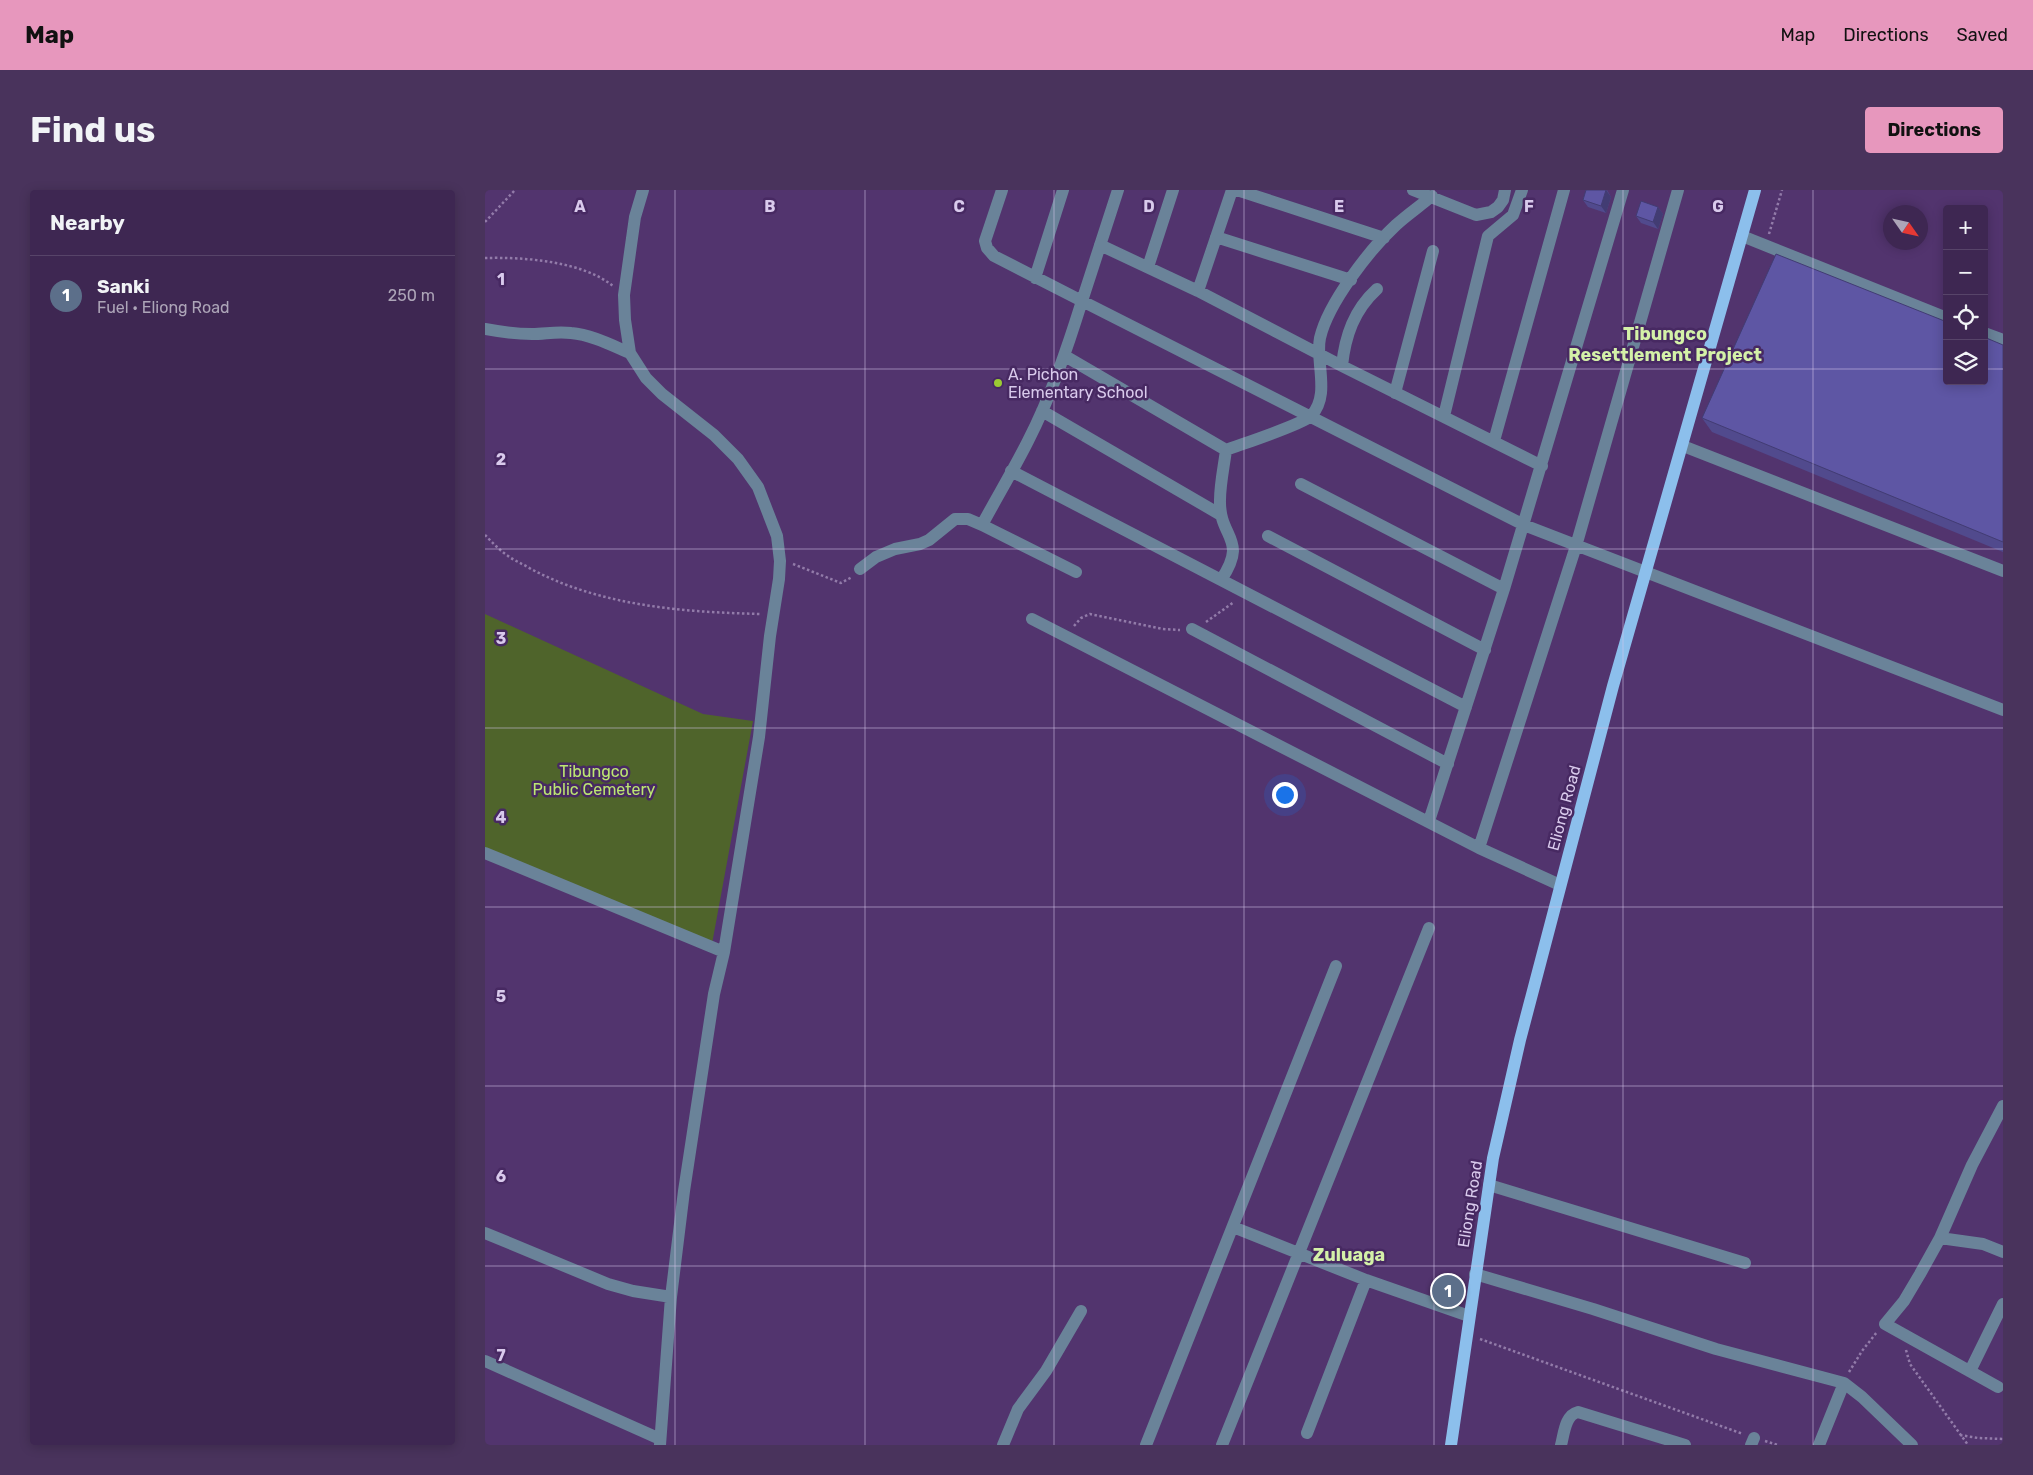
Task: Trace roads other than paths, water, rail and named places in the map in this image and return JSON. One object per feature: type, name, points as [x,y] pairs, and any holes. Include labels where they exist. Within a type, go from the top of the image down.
[{"type":"main road","name":"Eliong Road","points":[[1451,1445],[1475,1274],[1502,1113],[1560,885],[1646,572],[1755,190]]},
{"type":"street","points":[[485,1361],[660,1442],[671,1298],[684,1191],[699,1084],[714,994],[724,952],[759,737],[780,561],[777,536],[758,487],[738,459],[714,435],[662,394],[645,378],[630,353],[625,320],[624,295],[635,217],[643,190]]},
{"type":"street","points":[[1002,190],[985,241],[987,248],[994,256],[1035,278],[1524,525],[2003,710]]},
{"type":"street","points":[[1035,278],[1063,190]]},
{"type":"street","points":[[982,525],[1042,411],[1065,356],[1118,190]]},
{"type":"street","points":[[1148,267],[1173,190]]},
{"type":"street","points":[[1198,291],[1231,190]]},
{"type":"street","points":[[1237,190],[1384,238]]},
{"type":"street","points":[[1413,190],[1476,215],[1485,215],[1498,207],[1503,200],[1505,190]]},
{"type":"street","points":[[1444,416],[1488,236],[1513,215],[1522,190]]},
{"type":"street","points":[[1493,441],[1564,190]]},
{"type":"street","points":[[1429,822],[1524,525],[1623,190]]},
{"type":"street","points":[[1479,848],[1576,546],[1678,190]]},
{"type":"street","points":[[1226,450],[1311,416],[1317,405],[1322,388],[1319,354],[1320,338],[1328,318],[1351,280],[1384,238],[1432,196]]},
{"type":"street","points":[[1742,236],[1943,316]]},
{"type":"street","points":[[1216,237],[1351,280]]},
{"type":"street","points":[[1100,245],[1198,291],[1342,366],[1542,466]]},
{"type":"street","points":[[1395,392],[1433,251]]},
{"type":"street","points":[[1342,366],[1348,333],[1359,309],[1377,289]]},
{"type":"street","points":[[485,329],[506,333],[534,334],[555,331],[572,333],[595,338],[630,353]]},
{"type":"street","points":[[1988,334],[2003,340]]},
{"type":"street","points":[[1065,356],[1226,450]]},
{"type":"street","points":[[1042,411],[1221,515]]},
{"type":"street","points":[[1683,446],[2003,571]]},
{"type":"street","points":[[1221,580],[1229,568],[1234,554],[1221,515],[1220,500],[1226,450]]},
{"type":"street","points":[[1011,471],[1466,707]]},
{"type":"street","points":[[1301,484],[1504,589]]},
{"type":"street","points":[[859,568],[876,557],[895,549],[920,544],[929,540],[955,518],[968,519],[982,525],[1076,572]]},
{"type":"street","points":[[1268,536],[1485,650]]},
{"type":"street","points":[[1032,619],[1479,848],[1560,885]]},
{"type":"street","points":[[1192,629],[1448,764]]},
{"type":"street","points":[[485,853],[724,952]]},
{"type":"street","points":[[1222,1445],[1429,928]]},
{"type":"street","points":[[1146,1445],[1336,966]]},
{"type":"street","points":[[1998,1387],[1885,1324],[1903,1301],[1940,1238],[1957,1197],[2003,1106]]},
{"type":"street","points":[[1489,1185],[1745,1263]]},
{"type":"street","points":[[1233,1227],[1366,1280],[1469,1316]]},
{"type":"street","points":[[485,1233],[600,1281],[633,1291],[671,1298]]},
{"type":"street","points":[[1940,1238],[1983,1244],[2003,1252]]},
{"type":"street","points":[[1475,1274],[1593,1309],[1716,1350],[1843,1383],[1862,1397],[1913,1445]]},
{"type":"street","points":[[1307,1433],[1366,1280]]},
{"type":"street","points":[[1970,1372],[2003,1304]]},
{"type":"street","points":[[1003,1445],[1018,1410],[1046,1370],[1081,1311]]},
{"type":"street","points":[[1819,1445],[1843,1383]]},
{"type":"street","points":[[1561,1445],[1568,1420],[1574,1413],[1583,1412],[1685,1445]]},
{"type":"place","name":"A. Pichon Elementary School","points":[[998,383]]},
{"type":"place","name":"Sanki","points":[[1448,1291]]},
{"type":"district","name":"Tibungco Resettlement Project","points":[[1665,344]]},
{"type":"district","name":"Zuluaga","points":[[1349,1255]]},
{"type":"park label","name":"Tibungco Public Cemetery","points":[[594,780]]}]
